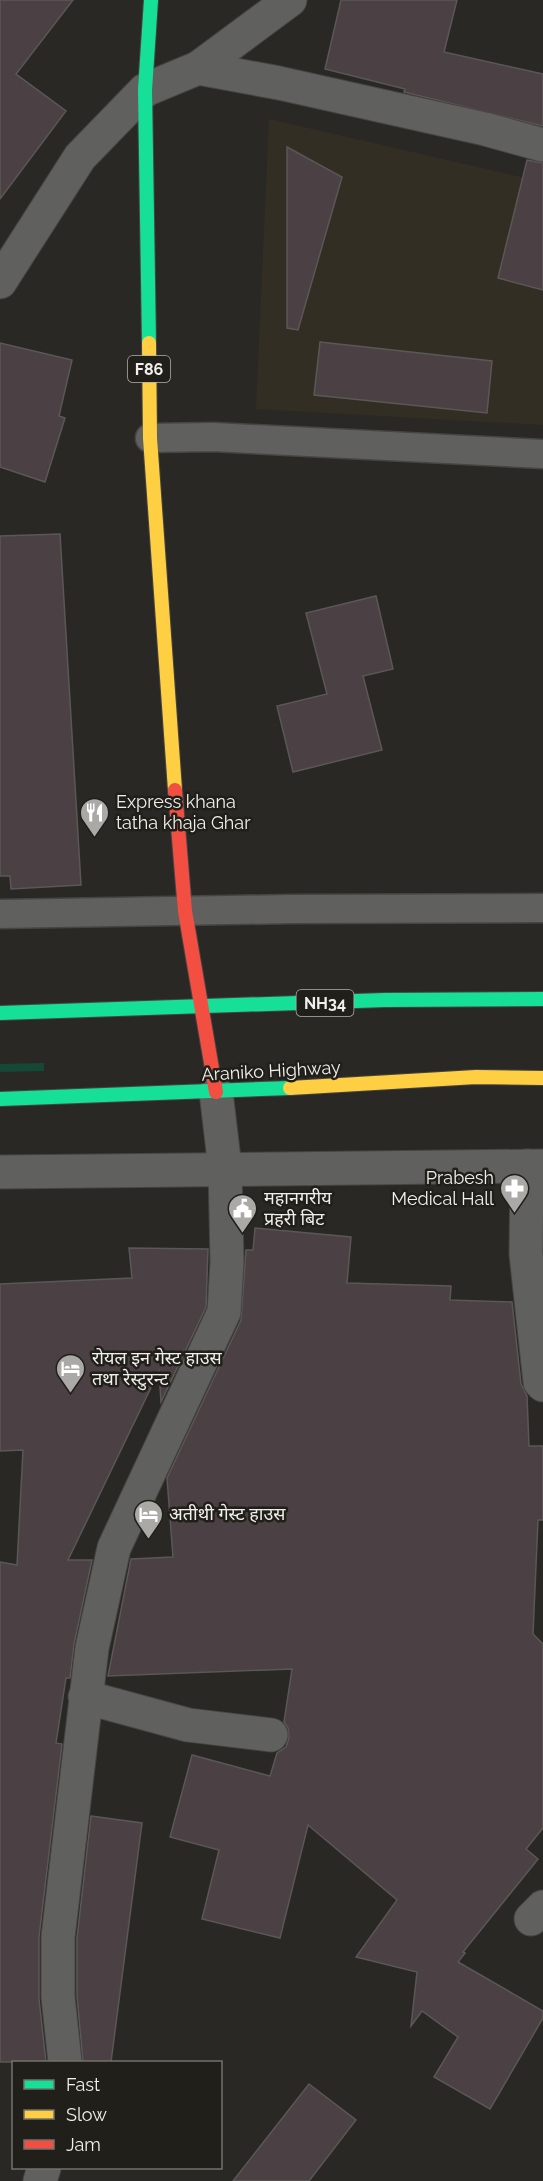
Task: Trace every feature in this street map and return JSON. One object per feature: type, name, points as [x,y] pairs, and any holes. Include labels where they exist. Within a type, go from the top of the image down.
[{"type":"main road","name":"F86","points":[[151,0],[145,90],[150,438],[164,666],[185,911]]},
{"type":"main road","points":[[185,911],[216,1092]]},
{"type":"main road","name":"NH34","points":[[0,1013],[202,1008],[385,1000],[543,999]]},
{"type":"main road","name":"Araniko Highway","points":[[0,1099],[216,1092],[476,1077],[543,1078]]},
{"type":"street","points":[[0,282],[80,157],[145,90],[198,68],[290,0]]},
{"type":"street","points":[[198,68],[325,93],[485,129],[543,145]]},
{"type":"street","points":[[65,2061],[58,1997],[58,1937],[85,1697],[114,1548],[224,1312],[227,1262],[225,1168],[216,1092]]},
{"type":"street","points":[[0,1172],[535,1166],[526,1254],[540,1382],[543,1385]]},
{"type":"street","points":[[85,1697],[188,1725],[271,1736]]},
{"type":"lane","points":[[150,438],[213,437],[543,454]]},
{"type":"lane","points":[[0,914],[543,908]]},
{"type":"shaded area","points":[[269,119],[543,182],[543,425],[256,409]]},
{"type":"green space","points":[[44,1063],[44,1071],[0,1072],[0,1064]]},
{"type":"building","points":[[0,0],[73,0],[16,74],[66,111],[0,199]]},
{"type":"building","points":[[341,0],[457,0],[444,52],[543,74],[543,126],[404,92],[405,89],[325,69]]},
{"type":"building","points":[[287,147],[342,177],[298,330],[287,328]]},
{"type":"building","points":[[527,160],[543,163],[543,290],[498,278]]},
{"type":"building","points":[[320,342],[492,361],[487,413],[314,395]]},
{"type":"building","points":[[0,343],[72,360],[59,416],[65,418],[45,482],[0,467]]},
{"type":"building","points":[[60,534],[81,885],[11,889],[10,876],[0,876],[0,536]]},
{"type":"building","points":[[376,596],[393,669],[363,676],[382,750],[293,772],[277,706],[327,694],[306,613]]},
{"type":"building","points":[[255,1228],[351,1237],[347,1283],[451,1286],[450,1300],[512,1302],[521,1384],[527,1396],[529,1446],[543,1446],[543,1520],[538,1520],[533,1634],[543,1644],[543,1828],[526,1849],[538,1859],[463,1952],[465,1953],[458,1962],[543,2011],[543,2018],[490,2109],[434,2077],[458,2037],[422,2011],[411,2026],[417,1972],[356,1957],[397,1900],[308,1825],[280,1938],[202,1919],[219,1850],[170,1837],[192,1755],[270,1776],[277,1753],[286,1747],[289,1738],[288,1728],[284,1722],[292,1669],[108,1676],[131,1559],[173,1557],[167,1478],[241,1320],[246,1250],[253,1250]]},
{"type":"building","points":[[129,1248],[208,1249],[206,1307],[161,1402],[159,1371],[68,1560],[92,1560],[74,1644],[70,1678],[66,1678],[56,1743],[62,1744],[39,1937],[39,1999],[46,2061],[0,2062],[0,1562],[17,1565],[23,1450],[0,1451],[0,1284],[132,1278]]},
{"type":"building","points":[[91,1816],[142,1823],[111,2061],[83,2061],[77,1996],[77,1938]]},
{"type":"building","points":[[309,2084],[356,2120],[309,2181],[233,2181]]},
{"type":"traffic: fast","points":[[149,343],[145,90],[151,0]]},
{"type":"traffic: fast","points":[[0,1013],[385,1000],[543,999]]},
{"type":"traffic: fast","points":[[0,1099],[290,1088]]},
{"type":"traffic: slow","points":[[149,343],[150,438],[175,790]]},
{"type":"traffic: slow","points":[[290,1088],[476,1077],[543,1078]]},
{"type":"traffic: jam","points":[[175,790],[185,911],[216,1092]]},
{"type":"place","name":"Express khana tatha khaja Ghar","points":[[95,838]]},
{"type":"place","name":"Prabesh Medical Hall","points":[[515,1214]]},
{"type":"place","name":"महानगरीय प्रहरी बिट","points":[[243,1234]]},
{"type":"place","name":"रोयल इन गेस्ट हाउस तथा रेस्टुरन्ट","points":[[71,1394]]},
{"type":"place","name":"अतीथी गेस्ट हाउस","points":[[148,1540]]}]
